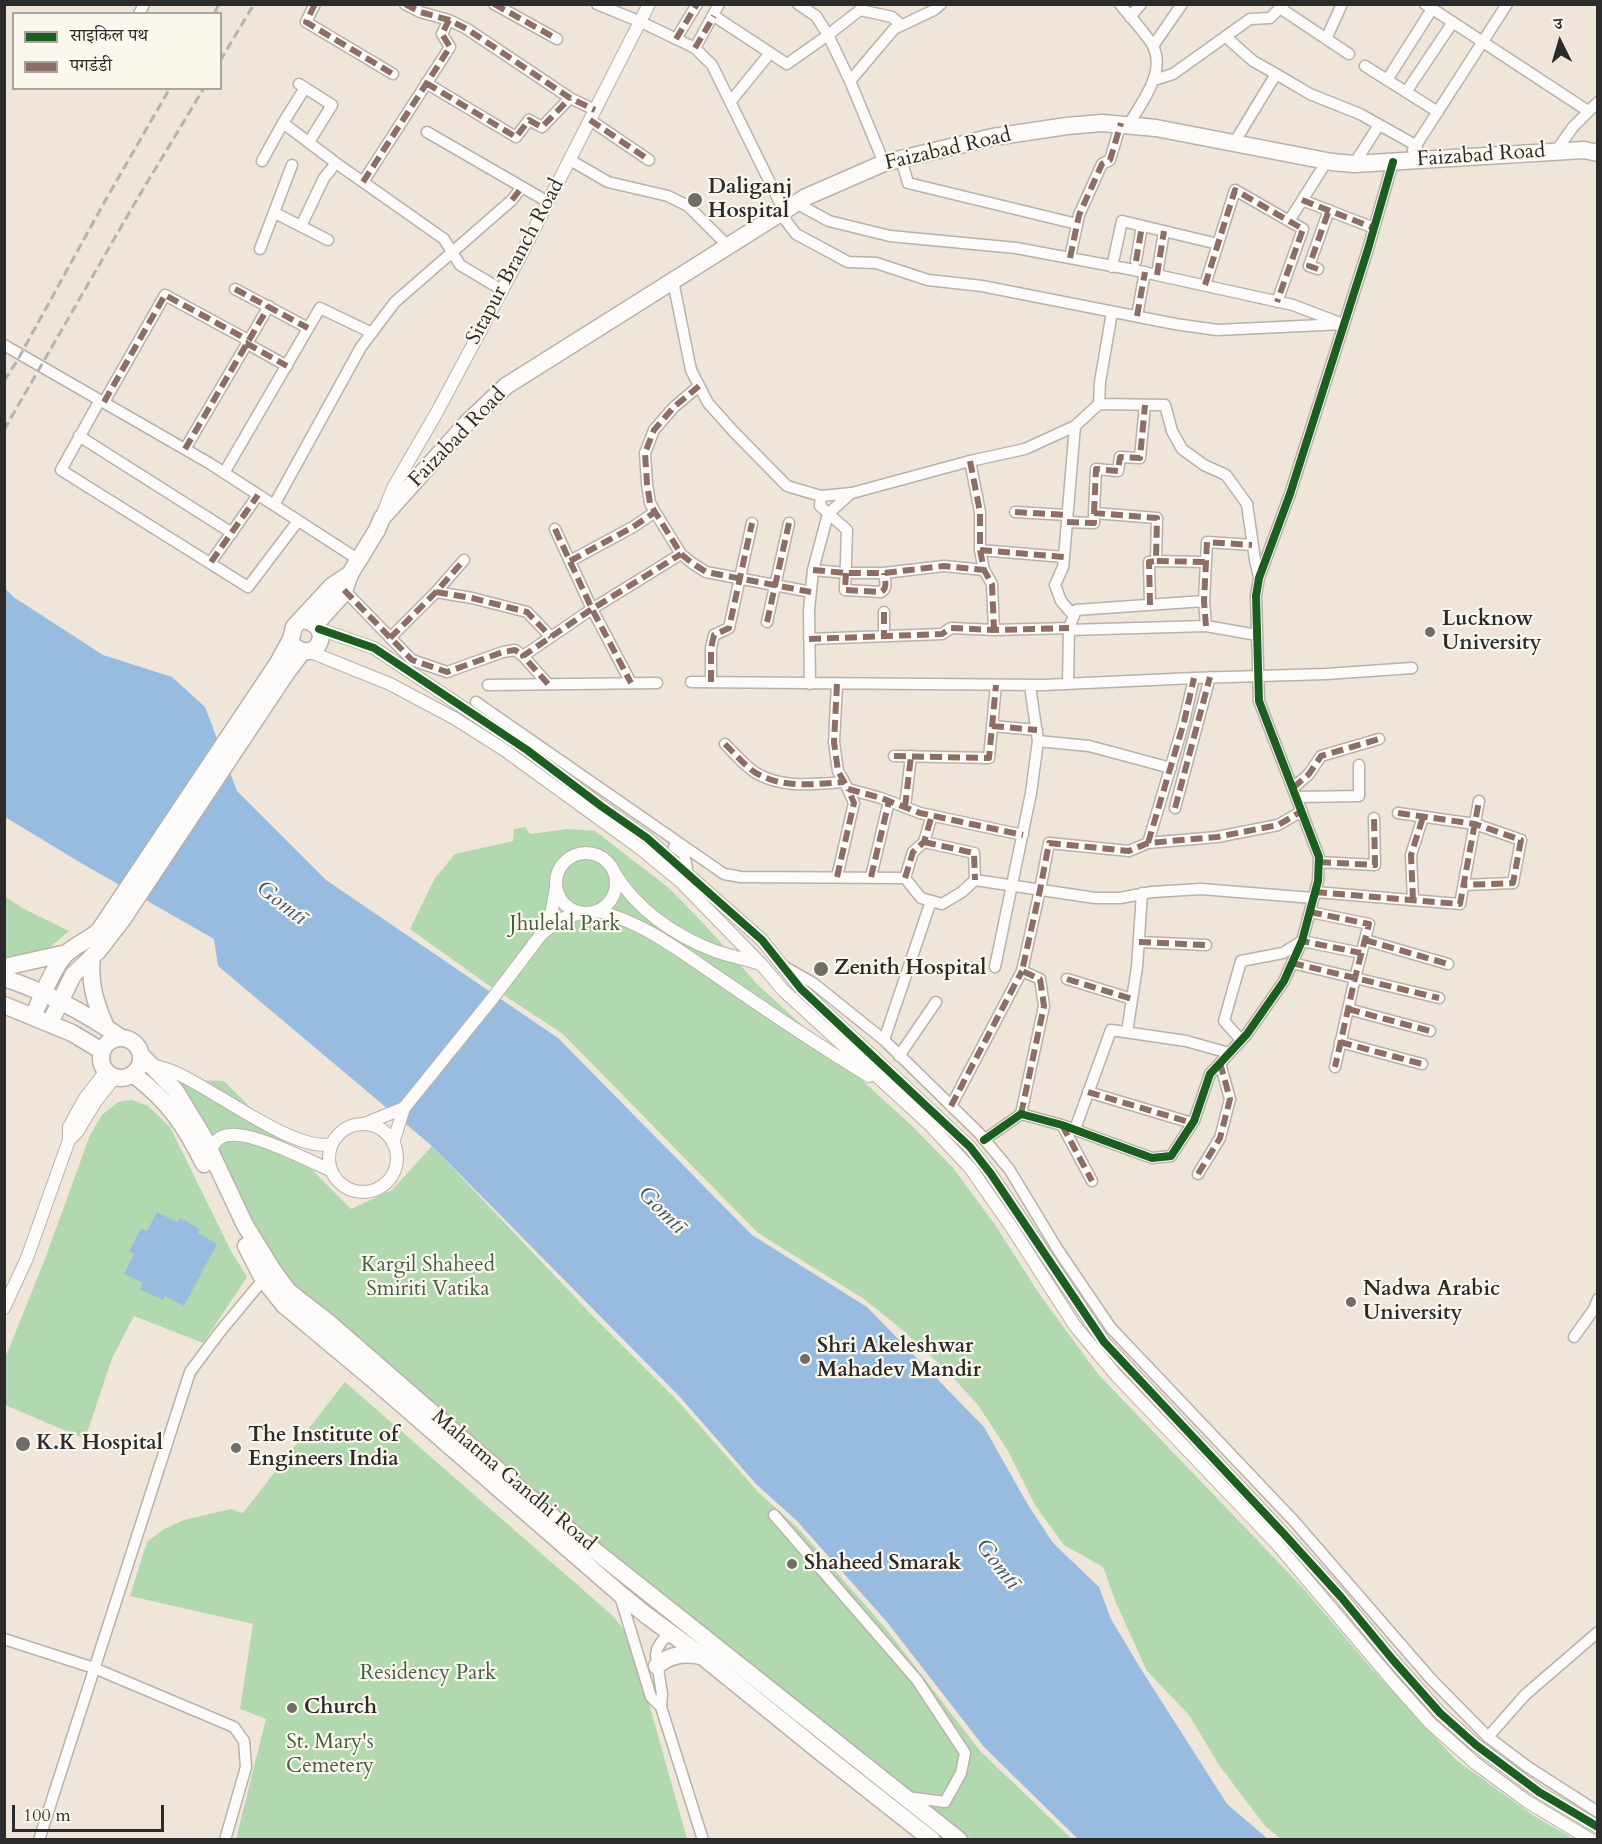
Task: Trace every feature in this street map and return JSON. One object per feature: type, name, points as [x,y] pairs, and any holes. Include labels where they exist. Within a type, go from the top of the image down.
[{"type":"main road","name":"Faizabad Road","points":[[351,575],[382,518],[467,423],[506,386],[806,196],[884,163],[993,137],[1067,126],[1125,124],[1354,164],[1593,148]]},
{"type":"main road","points":[[317,627],[343,594],[351,575]]},
{"type":"main road","points":[[147,1061],[141,1063],[133,1074],[123,1078],[110,1074],[101,1059],[105,1044],[113,1039],[113,1032],[92,992],[90,973],[93,949],[99,931],[117,917],[282,668],[294,631],[332,586],[351,575]]},
{"type":"main road","points":[[282,668],[306,651],[315,648],[320,641],[321,634],[317,627],[308,621],[294,631]]},
{"type":"main road","points":[[294,631],[295,647],[306,651]]},
{"type":"main road","points":[[4,967],[93,949]]},
{"type":"main road","points":[[50,1023],[73,975],[93,949]]},
{"type":"main road","points":[[33,1016],[59,963],[67,953]]},
{"type":"main road","points":[[4,978],[62,1001],[113,1032]]},
{"type":"main road","points":[[4,1005],[72,1033],[102,1051]]},
{"type":"main road","name":"Mahatma Gandhi Road","points":[[113,1032],[135,1042],[147,1061],[175,1090],[203,1136],[268,1274],[328,1322],[545,1511],[959,1839]]},
{"type":"main road","name":"Mahatma Gandhi Road","points":[[133,1074],[171,1108],[189,1134],[285,1305],[619,1593],[932,1839]]},
{"type":"main road","points":[[657,1666],[681,1654],[702,1656]]},
{"type":"street","points":[[315,4],[306,22],[393,74]]},
{"type":"street","points":[[494,4],[557,39]]},
{"type":"street","points":[[597,4],[695,48],[712,65],[787,209],[796,234],[848,262],[876,263],[928,280],[982,286],[1217,330],[1343,324]]},
{"type":"street","name":"Sitapur Branch Road","points":[[382,518],[393,488],[437,412],[502,290],[649,4]]},
{"type":"street","points":[[676,39],[697,4]]},
{"type":"street","points":[[695,48],[719,4]]},
{"type":"street","points":[[798,4],[816,16],[828,35],[884,163]]},
{"type":"street","points":[[850,81],[894,29],[934,10],[941,4]]},
{"type":"street","points":[[1070,258],[1079,215],[1102,164],[1110,159],[1125,124],[1154,80],[1157,61],[1153,46],[1120,4]]},
{"type":"street","points":[[1130,17],[1141,4]]},
{"type":"street","points":[[1153,46],[1182,4]]},
{"type":"street","points":[[1326,39],[1342,4]]},
{"type":"street","points":[[1021,1114],[1075,1129],[1152,1158],[1171,1156],[1192,1123],[1210,1074],[1241,1040],[1284,981],[1302,941],[1318,881],[1319,857],[1259,701],[1256,596],[1259,578],[1283,514],[1374,228],[1398,162],[1417,146],[1507,4]]},
{"type":"street","points":[[411,6],[420,12],[449,20],[467,29],[570,98],[649,160]]},
{"type":"street","points":[[1154,80],[1173,74],[1250,19],[1270,18],[1282,6],[1348,54]]},
{"type":"street","points":[[1387,80],[1428,7],[1588,111]]},
{"type":"street","points":[[714,16],[787,64],[860,10],[892,17],[901,25]]},
{"type":"street","points":[[363,182],[450,47],[442,34],[449,20]]},
{"type":"street","points":[[1406,92],[1453,22]]},
{"type":"street","points":[[1226,37],[1253,61],[1310,94],[1359,114],[1417,146]]},
{"type":"street","points":[[731,101],[770,53]]},
{"type":"street","points":[[1365,66],[1438,112]]},
{"type":"street","points":[[1234,142],[1276,74]]},
{"type":"street","points":[[426,83],[516,137],[529,120],[542,126],[570,98]]},
{"type":"street","points":[[262,161],[301,88],[332,105],[309,142]]},
{"type":"street","points":[[1556,151],[1573,127],[1598,102]]},
{"type":"street","points":[[283,123],[444,239],[460,265],[502,290]]},
{"type":"street","points":[[1354,164],[1379,125]]},
{"type":"street","points":[[427,132],[548,202]]},
{"type":"street","points":[[901,159],[908,183],[1077,224]]},
{"type":"street","points":[[570,160],[608,182],[668,196],[688,206],[728,246]]},
{"type":"street","points":[[1288,221],[1327,161]]},
{"type":"street","points":[[301,226],[324,178],[336,163]]},
{"type":"street","points":[[260,249],[292,165]]},
{"type":"street","points":[[274,505],[361,347],[395,303],[512,200],[522,187]]},
{"type":"street","points":[[1204,285],[1235,190],[1303,229],[1277,302]]},
{"type":"street","points":[[1302,200],[1374,228]]},
{"type":"street","points":[[787,209],[890,237],[1016,248],[1157,274],[1293,305],[1343,324]]},
{"type":"street","points":[[1292,261],[1314,268],[1329,210]]},
{"type":"street","points":[[274,213],[328,240]]},
{"type":"street","points":[[1112,267],[1122,221],[1218,244]]},
{"type":"street","points":[[1136,261],[1142,226]]},
{"type":"street","points":[[1157,274],[1164,231]]},
{"type":"street","points":[[1137,316],[1144,272]]},
{"type":"street","points":[[673,281],[691,370],[708,403],[788,486],[820,496],[852,493],[1024,449],[1075,426],[1099,404],[1165,405],[1172,431],[1182,449],[1204,465],[1226,475],[1247,504],[1259,578]]},
{"type":"street","points":[[235,289],[308,328]]},
{"type":"street","points":[[286,366],[165,295],[61,470],[248,587],[298,521]]},
{"type":"street","points":[[185,449],[269,306]]},
{"type":"street","points":[[224,473],[320,308],[372,333]]},
{"type":"street","points":[[1099,404],[1100,382],[1113,312]]},
{"type":"street","points":[[4,345],[185,449],[298,521],[351,575],[390,638],[412,660],[447,672],[515,650],[548,684]]},
{"type":"street","points":[[699,386],[674,406],[654,430],[645,453],[646,484],[655,512],[681,554],[706,572],[811,592]]},
{"type":"street","points":[[1015,512],[1094,523],[1096,469],[1118,471],[1120,457],[1140,458],[1146,405]]},
{"type":"street","points":[[1074,616],[1061,601],[1055,585],[1065,557],[1075,426]]},
{"type":"street","points":[[80,436],[231,533]]},
{"type":"street","points":[[970,461],[980,512],[980,550],[984,570],[992,584],[993,630]]},
{"type":"street","points":[[810,684],[809,610],[813,570],[828,514],[852,493]]},
{"type":"street","points":[[211,562],[258,495]]},
{"type":"street","points":[[820,496],[820,506],[847,530],[845,590],[881,592],[886,586],[884,573]]},
{"type":"street","points":[[570,561],[633,527],[655,512]]},
{"type":"street","points":[[1094,513],[1157,518],[1156,561]]},
{"type":"street","points":[[711,682],[711,648],[714,635],[729,628],[752,523]]},
{"type":"street","points":[[767,622],[789,523]]},
{"type":"street","points":[[555,530],[592,609],[631,683]]},
{"type":"street","points":[[1206,626],[1204,600],[1207,542],[1252,545]]},
{"type":"street","points":[[980,550],[1065,557]]},
{"type":"street","points":[[523,656],[592,609],[681,554]]},
{"type":"street","points":[[390,638],[464,560]]},
{"type":"street","points":[[1150,605],[1149,562],[1206,562]]},
{"type":"street","points":[[813,570],[884,573],[944,566],[984,570]]},
{"type":"street","points":[[436,592],[472,598],[527,612],[551,637]]},
{"type":"street","points":[[1068,684],[1069,629],[1077,610],[1204,600]]},
{"type":"street","points":[[884,612],[884,636]]},
{"type":"street","points":[[809,639],[942,634],[951,628],[993,630],[1206,626],[1257,635]]},
{"type":"street","points":[[317,627],[374,648],[483,720],[647,838],[762,940],[801,989],[970,1147],[991,1174],[1104,1342],[1284,1534],[1440,1713],[1476,1745],[1539,1792],[1598,1827]]},
{"type":"street","points":[[306,651],[390,684],[454,718],[503,749],[641,849],[680,881],[761,964],[783,990],[929,1124],[971,1169],[1075,1326],[1116,1375],[1276,1543],[1430,1723],[1476,1763],[1528,1802],[1591,1839]]},
{"type":"street","points":[[691,682],[1030,686],[1326,674],[1412,668]]},
{"type":"street","points":[[1175,808],[1210,677]]},
{"type":"street","points":[[1148,843],[1184,722],[1194,678]]},
{"type":"street","points":[[488,686],[657,683]]},
{"type":"street","points":[[837,684],[834,742],[838,771],[854,803],[837,877]]},
{"type":"street","points":[[894,756],[989,758],[996,686]]},
{"type":"street","points":[[996,967],[1031,794],[1038,736],[1030,686]]},
{"type":"street","points":[[476,702],[724,874],[741,877],[905,878],[921,898],[942,904],[962,892],[975,880],[974,853],[924,842]]},
{"type":"street","points":[[992,726],[1089,746],[1171,768]]},
{"type":"street","points":[[1295,793],[1321,756],[1380,740]]},
{"type":"street","points":[[725,744],[755,772],[771,780],[800,785],[846,786],[926,814],[1023,835]]},
{"type":"street","points":[[905,807],[911,756]]},
{"type":"street","points":[[1295,793],[1359,796],[1359,765]]},
{"type":"street","points":[[871,877],[889,801]]},
{"type":"street","points":[[975,880],[1095,898],[1120,898],[1142,893],[1201,889],[1460,904],[1479,801]]},
{"type":"street","points":[[621,803],[684,854],[688,873]]},
{"type":"street","points":[[951,1106],[1022,971],[1049,843],[1129,851],[1148,843],[1217,837],[1278,825],[1302,811]]},
{"type":"street","points":[[1398,813],[1475,824],[1521,840],[1513,883],[1464,885]]},
{"type":"street","points":[[905,878],[913,852],[924,842],[926,814]]},
{"type":"street","points":[[1413,900],[1411,855],[1423,817]]},
{"type":"street","points":[[1319,862],[1375,865],[1374,818]]},
{"type":"street","points":[[393,1143],[404,1108],[540,936],[552,910],[557,874],[561,866],[569,858],[581,853],[601,857],[622,886],[646,911],[661,922],[700,945],[761,964],[785,967],[813,983],[884,1041],[984,1140],[1008,1169],[1058,1250],[1112,1328],[1294,1521],[1431,1679],[1488,1737],[1528,1767],[1598,1812]]},
{"type":"street","points":[[597,911],[612,898],[616,885],[614,872]]},
{"type":"street","points":[[556,887],[565,905],[584,913]]},
{"type":"street","points":[[1127,1032],[1139,942],[1142,893]]},
{"type":"street","points":[[884,1041],[931,901]]},
{"type":"street","points":[[540,936],[561,919],[584,913],[597,911],[626,920],[657,936],[822,1048],[893,1091]]},
{"type":"street","points":[[1310,912],[1369,924],[1335,1067]]},
{"type":"street","points":[[1365,940],[1449,964]]},
{"type":"street","points":[[1241,1040],[1224,1021],[1241,961],[1283,953],[1302,941],[1361,953]]},
{"type":"street","points":[[1139,942],[1206,945]]},
{"type":"street","points":[[1292,963],[1439,998]]},
{"type":"street","points":[[984,1140],[1021,1114],[1044,1006],[1040,979],[1022,971]]},
{"type":"street","points":[[1067,979],[1132,999]]},
{"type":"street","points":[[899,1056],[936,1002]]},
{"type":"street","points":[[1348,1009],[1430,1031]]},
{"type":"street","points":[[1075,1129],[1111,1030],[1186,1041],[1229,1053]]},
{"type":"street","points":[[1340,1042],[1422,1065]]},
{"type":"street","points":[[147,1061],[175,1072],[290,1136],[320,1145],[332,1144]]},
{"type":"street","points":[[1198,1174],[1220,1138],[1230,1099],[1220,1063]]},
{"type":"street","points":[[4,1308],[27,1258],[69,1140],[77,1132],[110,1074]]},
{"type":"street","points":[[1088,1092],[1192,1123]]},
{"type":"street","points":[[364,1124],[384,1132],[393,1143],[397,1156],[395,1170],[387,1183],[375,1190],[361,1193],[347,1189],[336,1180],[330,1170],[328,1153],[332,1144],[338,1134],[344,1130],[404,1108]]},
{"type":"street","points":[[1062,1125],[1092,1181]]},
{"type":"street","points":[[214,1158],[213,1147],[217,1140],[240,1135],[276,1146],[330,1170]]},
{"type":"street","points":[[39,1839],[190,1372],[268,1274]]},
{"type":"street","points":[[1574,1337],[1594,1309],[1598,1299]]},
{"type":"street","points":[[774,1515],[918,1680],[965,1753],[961,1773],[945,1802],[904,1796]]},
{"type":"street","points":[[619,1593],[651,1696],[661,1707]]},
{"type":"street","points":[[1488,1737],[1525,1695],[1598,1632]]},
{"type":"street","points":[[671,1633],[662,1641],[656,1656],[662,1694],[661,1707],[703,1839]]},
{"type":"street","points":[[4,1639],[94,1668],[234,1727],[244,1742],[246,1767],[225,1839]]},
{"type":"green space","name":"Jhulelal Park","points":[[525,827],[530,834],[568,829],[595,831],[669,888],[756,983],[913,1127],[954,1169],[995,1225],[1040,1295],[1098,1374],[1302,1587],[1372,1669],[1456,1760],[1534,1816],[1574,1839],[1281,1839],[1265,1826],[1219,1765],[1189,1715],[1147,1671],[1116,1603],[1103,1567],[1064,1545],[1035,1505],[1008,1451],[978,1405],[946,1370],[864,1299],[758,1233],[563,1034],[484,982],[410,929],[435,878],[455,854],[513,841],[514,829]]},
{"type":"green space","points":[[4,896],[24,909],[69,931],[50,947],[19,957],[5,958]]},
{"type":"green space","name":"Kargil Shaheed Smiriti Vatika","points":[[180,1080],[224,1081],[351,1209],[392,1190],[432,1146],[589,1312],[676,1399],[759,1493],[797,1527],[887,1630],[980,1751],[1072,1839],[971,1839],[878,1768],[593,1541],[291,1286],[255,1229]]},
{"type":"green space","points":[[132,1100],[148,1106],[170,1127],[231,1251],[247,1277],[203,1343],[134,1316],[112,1358],[85,1439],[5,1405],[4,1361],[45,1259],[90,1135],[102,1115],[118,1102]]},
{"type":"green space","name":"Residency Park","points":[[345,1382],[613,1616],[631,1639],[687,1839],[236,1839],[266,1719],[240,1709],[253,1624],[130,1596],[147,1542],[164,1529],[184,1520],[231,1509],[243,1513]]},
{"type":"water","name":"Gomtī","points":[[4,588],[15,598],[103,655],[172,677],[205,707],[237,791],[326,880],[558,1038],[752,1235],[867,1307],[984,1427],[1028,1505],[1053,1543],[1099,1587],[1111,1619],[1227,1804],[1268,1839],[1078,1839],[984,1747],[887,1622],[797,1521],[756,1484],[680,1397],[432,1146],[218,966],[214,939],[5,817]]},
{"type":"water","points":[[157,1212],[177,1222],[180,1218],[200,1229],[198,1233],[217,1244],[184,1306],[165,1296],[163,1300],[140,1289],[143,1283],[124,1274],[134,1254],[129,1251],[141,1229],[147,1231]]},
{"type":"railway","points":[[215,12],[219,4]]},
{"type":"railway","points":[[222,58],[254,4]]},
{"type":"railway","points":[[4,381],[169,90]]},
{"type":"railway","points":[[4,430],[203,90]]},
{"type":"marked path","points":[[315,4],[306,22],[393,74]]},
{"type":"marked path","points":[[405,4],[420,12],[449,20],[467,29],[570,98],[595,110]]},
{"type":"marked path","points":[[494,4],[557,39]]},
{"type":"marked path","points":[[676,39],[697,4]]},
{"type":"marked path","points":[[695,48],[714,16]]},
{"type":"marked path","points":[[363,182],[450,47],[442,34],[449,20]]},
{"type":"marked path","points":[[426,83],[516,137],[529,120],[542,127],[570,98]]},
{"type":"marked path","points":[[590,120],[649,160]]},
{"type":"marked path","points":[[1070,258],[1079,215],[1102,164],[1110,160],[1121,123]]},
{"type":"marked path","points":[[512,200],[522,187]]},
{"type":"marked path","points":[[1205,285],[1235,190],[1303,229],[1277,302]]},
{"type":"marked path","points":[[1302,200],[1374,228]]},
{"type":"marked path","points":[[1318,269],[1309,266],[1329,210]]},
{"type":"marked path","points":[[1136,261],[1142,226]]},
{"type":"marked path","points":[[1157,275],[1164,231]]},
{"type":"marked path","points":[[1137,316],[1145,272]]},
{"type":"marked path","points":[[235,289],[308,328]]},
{"type":"marked path","points":[[104,402],[165,295],[248,340]]},
{"type":"marked path","points":[[185,449],[269,306]]},
{"type":"marked path","points":[[246,343],[287,366]]},
{"type":"marked path","points":[[699,386],[674,407],[654,430],[645,453],[650,503],[681,554],[706,572],[811,592]]},
{"type":"marked path","points":[[1094,513],[1096,469],[1118,471],[1120,457],[1140,458],[1145,405]]},
{"type":"marked path","points":[[970,461],[980,512],[980,550],[984,570],[992,584],[994,630]]},
{"type":"marked path","points":[[211,562],[258,495]]},
{"type":"marked path","points":[[570,561],[633,527],[655,512]]},
{"type":"marked path","points":[[1015,512],[1067,515]]},
{"type":"marked path","points":[[1067,522],[1094,523],[1094,513],[1157,518],[1156,561],[1206,562]]},
{"type":"marked path","points":[[711,682],[711,648],[714,635],[729,628],[752,523]]},
{"type":"marked path","points":[[767,622],[789,523]]},
{"type":"marked path","points":[[555,529],[592,609],[631,683]]},
{"type":"marked path","points":[[1206,626],[1204,601],[1207,542],[1252,545]]},
{"type":"marked path","points":[[980,550],[1064,557]]},
{"type":"marked path","points":[[548,684],[523,656],[592,609],[681,554]]},
{"type":"marked path","points":[[390,638],[464,560]]},
{"type":"marked path","points":[[1150,605],[1149,562],[1156,561]]},
{"type":"marked path","points":[[813,570],[884,573],[944,566],[984,570]]},
{"type":"marked path","points":[[846,573],[845,590],[881,592],[885,586],[884,573]]},
{"type":"marked path","points":[[344,590],[412,660],[447,672],[503,652],[515,650],[523,656]]},
{"type":"marked path","points":[[436,592],[472,598],[527,612],[551,637]]},
{"type":"marked path","points":[[884,612],[884,636]]},
{"type":"marked path","points":[[809,639],[942,634],[951,628],[994,630],[1069,628]]},
{"type":"marked path","points":[[1175,808],[1210,677]]},
{"type":"marked path","points":[[1148,843],[1184,722],[1194,678]]},
{"type":"marked path","points":[[837,684],[834,742],[838,771],[848,789],[881,798],[920,813],[1023,835]]},
{"type":"marked path","points":[[894,756],[989,758],[996,685]]},
{"type":"marked path","points":[[992,726],[1037,730]]},
{"type":"marked path","points":[[1293,788],[1309,774],[1321,756],[1379,739]]},
{"type":"marked path","points":[[725,744],[748,767],[766,778],[799,784],[844,782]]},
{"type":"marked path","points":[[905,807],[911,756]]},
{"type":"marked path","points":[[837,877],[854,803],[848,789]]},
{"type":"marked path","points":[[871,877],[889,801]]},
{"type":"marked path","points":[[1315,892],[1460,904],[1479,801]]},
{"type":"marked path","points":[[1021,1114],[1044,1006],[1040,979],[1022,971],[1049,843],[1129,851],[1148,843],[1217,837],[1278,825],[1302,811]]},
{"type":"marked path","points":[[1398,813],[1475,824],[1521,840],[1513,883],[1464,885]]},
{"type":"marked path","points":[[905,878],[913,852],[924,842],[932,815]]},
{"type":"marked path","points":[[1413,900],[1411,855],[1423,817]]},
{"type":"marked path","points":[[1319,862],[1375,865],[1374,818]]},
{"type":"marked path","points":[[924,842],[974,853],[975,880]]},
{"type":"marked path","points":[[1310,912],[1369,924],[1335,1067]]},
{"type":"marked path","points":[[1365,940],[1448,964]]},
{"type":"marked path","points":[[1300,945],[1302,941],[1361,953]]},
{"type":"marked path","points":[[1139,942],[1206,945]]},
{"type":"marked path","points":[[1292,963],[1439,998]]},
{"type":"marked path","points":[[951,1106],[1022,971]]},
{"type":"marked path","points":[[1067,979],[1132,999]]},
{"type":"marked path","points":[[1348,1009],[1430,1031]]},
{"type":"marked path","points":[[1340,1042],[1422,1064]]},
{"type":"marked path","points":[[1198,1174],[1220,1138],[1230,1099],[1220,1063]]},
{"type":"marked path","points":[[1088,1092],[1192,1123]]},
{"type":"marked path","points":[[1062,1125],[1092,1181]]},
{"type":"cycle path","points":[[984,1140],[1021,1114],[1062,1125],[1152,1158],[1171,1156],[1194,1121],[1210,1074],[1247,1034],[1284,981],[1302,941],[1318,881],[1319,857],[1259,701],[1256,596],[1259,578],[1290,494],[1368,249],[1393,162]]},
{"type":"cycle path","points":[[319,629],[374,648],[527,750],[647,838],[762,940],[801,989],[970,1147],[991,1174],[1104,1342],[1284,1534],[1440,1713],[1476,1745],[1539,1792],[1598,1827]]},
{"type":"place","name":"Daliganj Hospital","points":[[695,200]]},
{"type":"place","name":"Lucknow University","points":[[1430,632]]},
{"type":"place","name":"Zenith Hospital","points":[[821,969]]},
{"type":"place","name":"Nadwa Arabic University","points":[[1351,1302]]},
{"type":"place","name":"Shri Akeleshwar Mahadev Mandir","points":[[805,1359]]},
{"type":"place","name":"K.K Hospital","points":[[23,1444]]},
{"type":"place","name":"The Institute of Engineers India","points":[[236,1448]]},
{"type":"place","name":"Shaheed Smarak","points":[[792,1564]]},
{"type":"place","name":"Church","points":[[292,1708]]},
{"type":"park label","name":"St. Mary's Cemetery","points":[[330,1755]]}]
